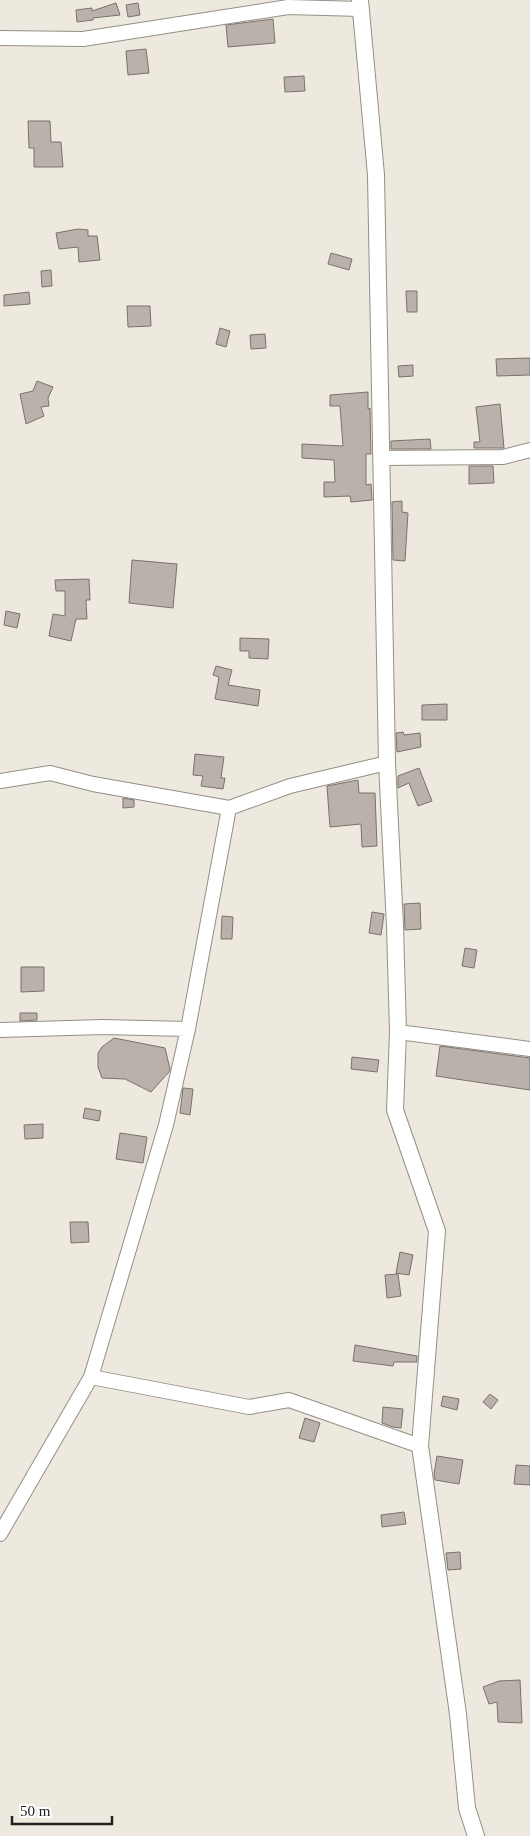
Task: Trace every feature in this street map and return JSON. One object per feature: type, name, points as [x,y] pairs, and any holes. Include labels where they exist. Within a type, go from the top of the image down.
[{"type":"street","points":[[0,38],[84,39],[288,7],[361,5],[376,175],[387,763],[395,917],[398,1032],[395,1110],[437,1231],[420,1446],[458,1714],[467,1808],[476,1836]]},
{"type":"street","points":[[381,458],[503,457],[530,450]]},
{"type":"street","points":[[0,781],[50,773],[93,784],[229,808],[290,786],[387,763]]},
{"type":"street","points":[[0,1534],[91,1377],[166,1125],[188,1029],[229,808]]},
{"type":"street","points":[[0,1030],[103,1027],[188,1029]]},
{"type":"street","points":[[398,1032],[530,1049]]},
{"type":"street","points":[[91,1377],[249,1408],[289,1400],[420,1446]]},
{"type":"building","points":[[116,3],[120,15],[77,22],[76,10],[92,8],[92,11]]},
{"type":"building","points":[[138,3],[140,15],[128,17],[126,5]]},
{"type":"building","points":[[273,19],[275,43],[228,47],[226,25]]},
{"type":"building","points":[[146,49],[149,73],[128,75],[126,51]]},
{"type":"building","points":[[304,76],[305,91],[285,92],[284,77]]},
{"type":"building","points":[[28,121],[50,121],[51,142],[61,142],[63,167],[34,167],[34,148],[29,148]]},
{"type":"building","points":[[78,229],[88,230],[88,236],[97,236],[100,260],[79,262],[78,247],[59,249],[56,233]]},
{"type":"building","points":[[331,253],[352,259],[349,270],[328,264]]},
{"type":"building","points":[[51,270],[52,286],[42,287],[41,271]]},
{"type":"building","points":[[406,291],[417,291],[417,312],[407,312]]},
{"type":"building","points":[[29,292],[30,304],[4,306],[4,295]]},
{"type":"building","points":[[127,306],[150,306],[151,326],[128,327]]},
{"type":"building","points":[[220,328],[230,331],[226,347],[216,344]]},
{"type":"building","points":[[265,334],[266,348],[251,349],[250,335]]},
{"type":"building","points":[[530,358],[530,375],[497,376],[496,359]]},
{"type":"building","points":[[413,365],[413,376],[399,377],[398,366]]},
{"type":"building","points":[[37,381],[53,387],[48,398],[49,406],[41,407],[44,416],[26,424],[20,394],[33,391]]},
{"type":"building","points":[[368,392],[371,454],[366,454],[366,485],[371,484],[372,500],[351,502],[350,496],[324,497],[324,482],[335,482],[334,460],[302,458],[302,444],[343,446],[340,406],[330,406],[330,395]]},
{"type":"building","points":[[500,404],[504,448],[474,448],[474,442],[480,442],[476,407]]},
{"type":"building","points":[[430,439],[431,449],[391,449],[391,441]]},
{"type":"building","points":[[469,466],[493,466],[494,483],[469,484]]},
{"type":"building","points":[[402,501],[402,512],[408,513],[405,561],[393,560],[392,502]]},
{"type":"building","points":[[132,560],[177,564],[173,608],[129,603]]},
{"type":"building","points":[[89,579],[90,600],[86,600],[87,619],[76,619],[71,641],[49,636],[53,614],[65,616],[65,591],[56,591],[55,580]]},
{"type":"building","points":[[6,611],[20,614],[17,628],[4,625]]},
{"type":"building","points":[[240,638],[269,639],[268,659],[249,658],[249,651],[240,651]]},
{"type":"building","points":[[216,666],[232,670],[228,685],[260,690],[258,706],[215,699],[219,677],[213,675]]},
{"type":"building","points":[[447,704],[447,720],[422,720],[422,705]]},
{"type":"building","points":[[403,732],[404,735],[420,733],[421,747],[397,752],[396,733]]},
{"type":"building","points":[[195,754],[224,757],[221,778],[225,778],[223,789],[201,786],[203,776],[193,775]]},
{"type":"building","points":[[419,768],[432,801],[418,806],[409,783],[398,788],[398,776]]},
{"type":"building","points":[[358,780],[359,793],[375,793],[377,846],[362,847],[361,824],[330,827],[327,786]]},
{"type":"building","points":[[123,798],[134,800],[134,807],[123,808]]},
{"type":"building","points":[[420,903],[421,929],[405,930],[404,904]]},
{"type":"building","points":[[372,912],[384,914],[381,935],[369,933]]},
{"type":"building","points":[[222,916],[233,917],[232,939],[221,939]]},
{"type":"building","points":[[465,948],[477,950],[474,968],[462,966]]},
{"type":"building","points":[[21,967],[44,967],[44,991],[21,992]]},
{"type":"building","points":[[20,1013],[37,1013],[37,1020],[20,1021]]},
{"type":"building","points":[[114,1038],[165,1048],[170,1069],[151,1092],[125,1079],[102,1078],[98,1067],[98,1053],[102,1047]]},
{"type":"building","points":[[440,1046],[530,1058],[530,1090],[436,1076]]},
{"type":"building","points":[[352,1057],[379,1060],[377,1072],[351,1069]]},
{"type":"building","points":[[183,1088],[193,1089],[190,1115],[180,1113]]},
{"type":"building","points":[[85,1108],[101,1111],[99,1121],[83,1118]]},
{"type":"building","points":[[43,1124],[43,1138],[25,1139],[24,1125]]},
{"type":"building","points":[[120,1133],[147,1137],[143,1163],[116,1159]]},
{"type":"building","points":[[70,1222],[88,1222],[89,1242],[71,1243]]},
{"type":"building","points":[[400,1252],[413,1255],[409,1275],[396,1273]]},
{"type":"building","points":[[398,1274],[401,1296],[387,1298],[385,1275]]},
{"type":"building","points":[[355,1345],[417,1356],[417,1362],[394,1362],[393,1366],[353,1361]]},
{"type":"building","points":[[490,1394],[498,1400],[491,1409],[483,1402]]},
{"type":"building","points":[[443,1396],[459,1399],[457,1410],[441,1406]]},
{"type":"building","points":[[383,1407],[403,1409],[401,1428],[382,1423]]},
{"type":"building","points":[[305,1418],[320,1423],[314,1442],[299,1438]]},
{"type":"building","points":[[437,1456],[463,1460],[459,1484],[435,1480]]},
{"type":"building","points":[[516,1465],[530,1466],[530,1485],[514,1484]]},
{"type":"building","points":[[404,1512],[406,1524],[382,1527],[381,1515]]},
{"type":"building","points":[[460,1552],[461,1569],[448,1570],[446,1553]]},
{"type":"building","points":[[520,1680],[522,1723],[498,1722],[497,1702],[489,1704],[483,1687],[499,1681]]}]
